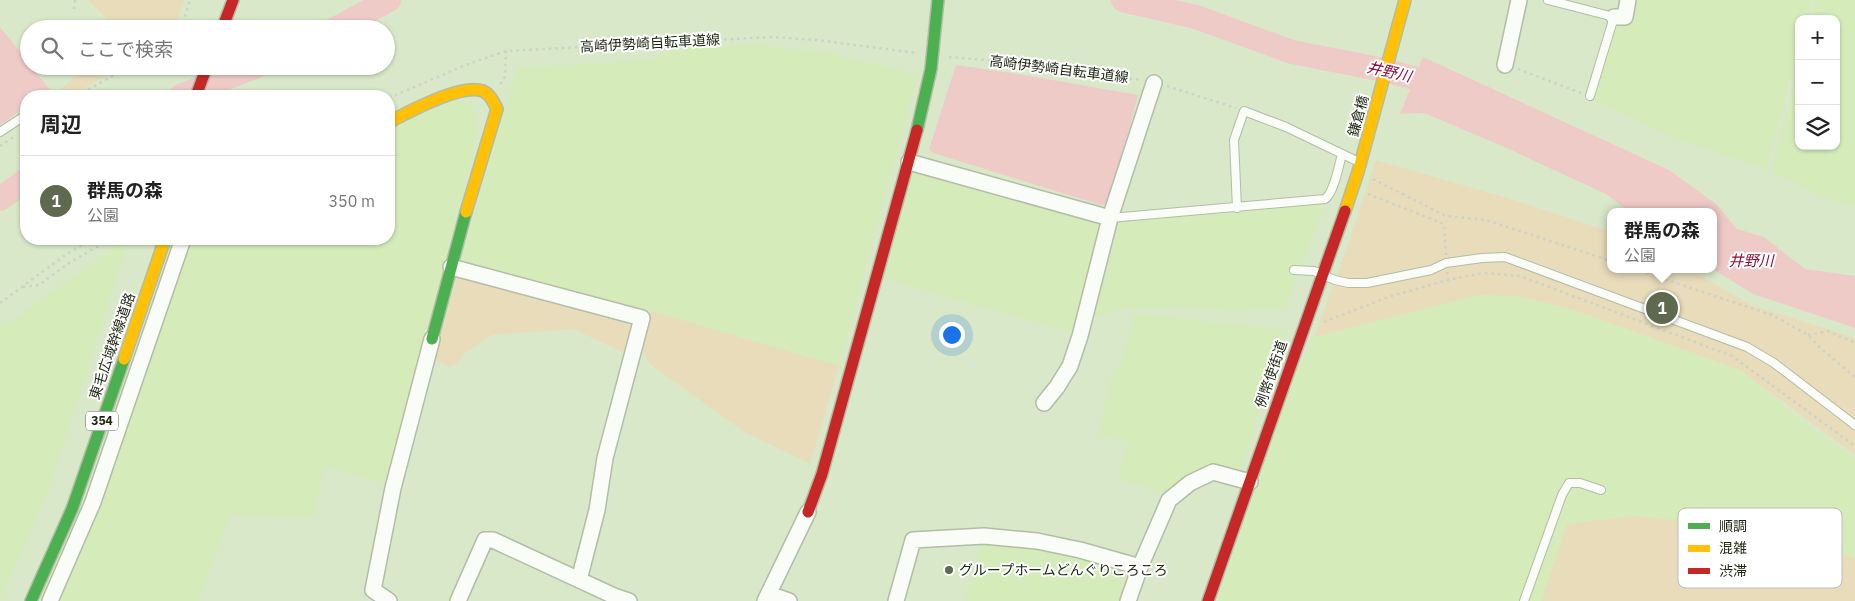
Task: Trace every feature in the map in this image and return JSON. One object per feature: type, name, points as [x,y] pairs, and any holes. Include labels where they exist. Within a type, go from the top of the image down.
[{"type":"main road","points":[[226,20],[233,0]]},
{"type":"main road","points":[[808,512],[825,465],[909,162],[931,69],[938,0]]},
{"type":"main road","name":"鎌倉橋","points":[[1358,160],[1405,0]]},
{"type":"main road","points":[[198,90],[204,75]]},
{"type":"main road","points":[[395,119],[459,90],[475,89],[484,91],[492,99],[497,109],[479,165],[432,339]]},
{"type":"main road","name":"例幣使街道","points":[[1208,601],[1338,233],[1358,160]]},
{"type":"main road","name":"東毛広域幹線道路","points":[[31,601],[72,509],[162,245]]},
{"type":"street","points":[[1505,65],[1519,0]]},
{"type":"street","points":[[1614,17],[1625,17],[1628,0]]},
{"type":"street","points":[[1044,403],[1070,366],[1080,336],[1110,218],[1150,82]]},
{"type":"street","points":[[909,162],[1110,218]]},
{"type":"street","points":[[50,601],[93,502],[181,245]]},
{"type":"street","points":[[451,267],[642,318],[605,458],[597,510],[578,580]]},
{"type":"street","points":[[389,601],[373,590],[393,488],[432,339]]},
{"type":"street","points":[[1128,601],[1140,567],[1169,500],[1190,483],[1213,472],[1250,482]]},
{"type":"street","points":[[789,601],[767,598],[808,512]]},
{"type":"street","points":[[896,601],[913,540],[984,536],[1037,541],[1080,550],[1140,567]]},
{"type":"street","points":[[458,601],[485,540],[493,540],[614,599],[629,601]]},
{"type":"lane","points":[[1548,0],[1614,17],[1590,96]]},
{"type":"lane","points":[[1237,208],[1234,140],[1244,110],[1358,160]]},
{"type":"lane","points":[[0,132],[20,119]]},
{"type":"lane","points":[[1110,218],[1325,199],[1329,196],[1342,154]]},
{"type":"lane","points":[[1294,270],[1314,271],[1348,283],[1367,283],[1431,270],[1446,263],[1505,257],[1733,341],[1774,363],[1855,425]]},
{"type":"lane","points":[[1524,601],[1562,495],[1569,483],[1580,483],[1601,490]]},
{"type":"path","points":[[74,9],[75,0]]},
{"type":"path","points":[[184,20],[190,0]]},
{"type":"path","name":"高崎伊勢崎自転車道線","points":[[395,95],[463,66],[506,51],[771,36],[920,54]]},
{"type":"path","points":[[505,77],[506,51]]},
{"type":"path","name":"高崎伊勢崎自転車道線","points":[[942,56],[1054,66],[1150,82],[1244,110]]},
{"type":"path","points":[[1505,65],[1590,96]]},
{"type":"path","points":[[88,90],[114,75]]},
{"type":"path","points":[[1366,175],[1446,216],[1486,220],[1607,261]]},
{"type":"path","points":[[1361,192],[1444,224],[1448,280]]},
{"type":"path","points":[[0,303],[81,245]]},
{"type":"path","points":[[21,287],[39,285],[69,263],[100,245]]},
{"type":"path","points":[[1302,331],[1388,297],[1448,280],[1484,272],[1520,276],[1732,356],[1855,446]]},
{"type":"path","points":[[1646,273],[1772,315],[1808,335],[1818,346],[1855,377]]},
{"type":"path","points":[[1808,335],[1828,331],[1855,344]]},
{"type":"shaded area","points":[[87,0],[184,0],[178,20],[106,20],[106,17]]},
{"type":"shaded area","points":[[1636,0],[1812,0],[1808,15],[1795,15],[1795,63],[1766,169],[1676,138],[1594,101],[1612,37],[1620,21],[1631,25]]},
{"type":"shaded area","points":[[1816,0],[1855,0],[1855,206],[1834,201],[1771,171],[1795,80],[1795,150],[1840,150],[1840,15],[1812,15]]},
{"type":"shaded area","points":[[752,45],[823,52],[908,72],[917,77],[839,366],[651,311],[468,266],[463,258],[517,68],[653,60],[674,49]]},
{"type":"shaded area","points":[[77,75],[107,75],[81,90],[60,90]]},
{"type":"shaded area","points":[[456,99],[470,105],[476,116],[478,132],[405,415],[385,483],[324,466],[314,518],[230,514],[199,601],[59,601],[86,543],[186,245],[395,245],[395,124]]},
{"type":"shaded area","points":[[1376,160],[1514,200],[1607,231],[1607,273],[1696,273],[1751,305],[1855,338],[1855,455],[1740,370],[1577,311],[1520,296],[1479,295],[1314,337],[1346,251]]},
{"type":"shaded area","points":[[921,172],[1096,221],[1101,232],[1071,332],[882,278],[909,178]]},
{"type":"shaded area","points":[[1325,205],[1285,309],[1229,311],[1187,307],[1124,308],[1095,316],[1120,222]]},
{"type":"shaded area","points":[[119,245],[127,247],[45,500],[0,600],[0,329]]},
{"type":"shaded area","points":[[462,278],[626,323],[631,327],[623,352],[573,329],[492,335],[462,355],[458,363],[449,367],[434,359],[457,279]]},
{"type":"shaded area","points":[[1479,295],[1520,296],[1577,311],[1740,370],[1805,423],[1855,459],[1855,601],[1217,601],[1294,374],[1310,348],[1314,337]]},
{"type":"shaded area","points":[[651,311],[839,366],[810,464],[743,431],[651,365],[641,349]]},
{"type":"shaded area","points":[[1134,314],[1287,330],[1239,474],[1211,467],[1167,493],[1118,478],[1128,441],[1099,435],[1111,375],[1120,366]]},
{"type":"shaded area","points":[[1633,516],[1678,520],[1678,588],[1842,588],[1842,553],[1855,559],[1855,601],[1541,601],[1567,524]]},
{"type":"shaded area","points":[[982,538],[1040,544],[1133,572],[1121,601],[964,601]]},
{"type":"water","points":[[0,27],[20,52],[20,75],[38,75],[50,90],[20,90],[20,111],[0,125]]},
{"type":"water","name":"井野川","points":[[1423,57],[1669,170],[1716,204],[1737,229],[1764,237],[1805,269],[1855,276],[1855,328],[1753,294],[1717,272],[1717,208],[1625,208],[1606,194],[1502,146],[1424,113],[1400,114]]},
{"type":"water","points":[[956,65],[1138,95],[1110,202],[1101,205],[933,153],[929,149]]},
{"type":"waterway","name":"井野川","points":[[352,20],[389,0]]},
{"type":"waterway","name":"井野川","points":[[1123,0],[1196,17],[1292,52],[1384,70],[1447,87]]},
{"type":"waterway","name":"井野川","points":[[196,90],[234,75]]},
{"type":"waterway","name":"井野川","points":[[0,199],[20,184]]},
{"type":"traffic: fast","points":[[917,130],[931,69],[938,0]]},
{"type":"traffic: fast","points":[[432,339],[466,212]]},
{"type":"traffic: fast","points":[[31,601],[72,509],[124,359]]},
{"type":"traffic: slow","points":[[1345,211],[1358,172],[1405,0]]},
{"type":"traffic: slow","points":[[395,119],[435,100],[462,91],[483,91],[490,96],[497,109],[466,212]]},
{"type":"traffic: slow","points":[[124,359],[163,245]]},
{"type":"traffic: jam","points":[[225,20],[233,0]]},
{"type":"traffic: jam","points":[[198,90],[204,75]]},
{"type":"traffic: jam","points":[[808,512],[822,474],[917,130]]},
{"type":"traffic: jam","points":[[1208,601],[1345,211]]},
{"type":"place","name":"群馬の森","points":[[1662,308]]},
{"type":"place","name":"グループホームどんぐりころころ","points":[[949,570]]}]
